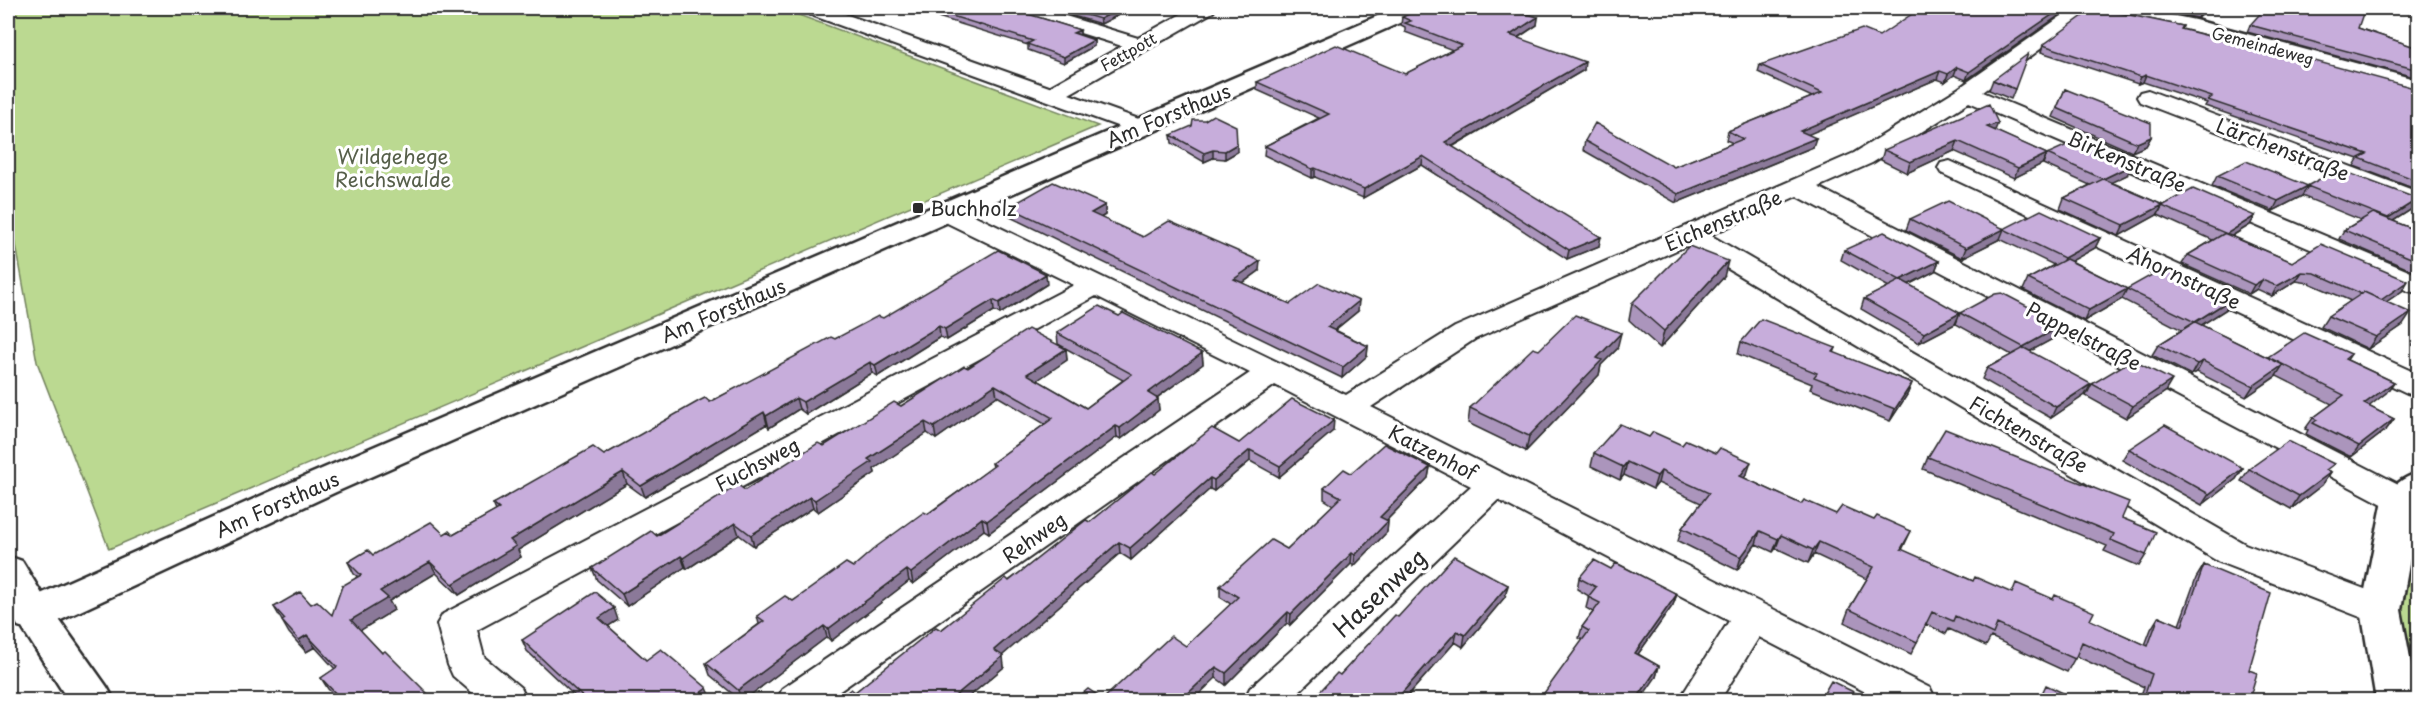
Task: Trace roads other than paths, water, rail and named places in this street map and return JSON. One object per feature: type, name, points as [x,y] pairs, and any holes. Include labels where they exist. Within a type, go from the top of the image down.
[{"type":"street","points":[[810,8],[1139,127]]},
{"type":"street","points":[[1020,8],[1139,45]]},
{"type":"street","name":"Fettpott","points":[[1051,95],[1206,8]]},
{"type":"street","name":"Am Forsthaus","points":[[16,590],[323,483],[1414,8]]},
{"type":"street","name":"Eichenstraße","points":[[1347,408],[1465,333],[1863,158],[1967,93],[2085,8]]},
{"type":"street","name":"Gemeindeweg","points":[[2107,8],[2195,27],[2418,87]]},
{"type":"street","name":"Birkenstraße","points":[[1967,93],[2418,285]]},
{"type":"street","name":"Lärchenstraße","points":[[2148,97],[2418,201]]},
{"type":"street","name":"Ahornstraße","points":[[1950,168],[2418,386]]},
{"type":"street","name":"Pappelstraße","points":[[1798,188],[2410,493]]},
{"type":"street","name":"Katzenhof","points":[[946,212],[1271,373],[1347,408],[1916,700]]},
{"type":"street","name":"Fichtenstraße","points":[[1689,234],[2232,553],[2381,610]]},
{"type":"street","name":"Fuchsweg","points":[[507,700],[467,665],[456,624],[1096,285]]},
{"type":"street","name":"Rehweg","points":[[797,700],[1271,373]]},
{"type":"street","name":"Hasenweg","points":[[1264,700],[1494,484]]},
{"type":"street","points":[[2398,700],[2381,610],[2410,493]]},
{"type":"street","points":[[16,590],[92,700]]},
{"type":"street","points":[[1699,700],[1752,616]]},
{"type":"place","name":"Buchholz","points":[[918,208]]},
{"type":"park label","name":"Wildgehege Reichswalde","points":[[393,168]]}]
